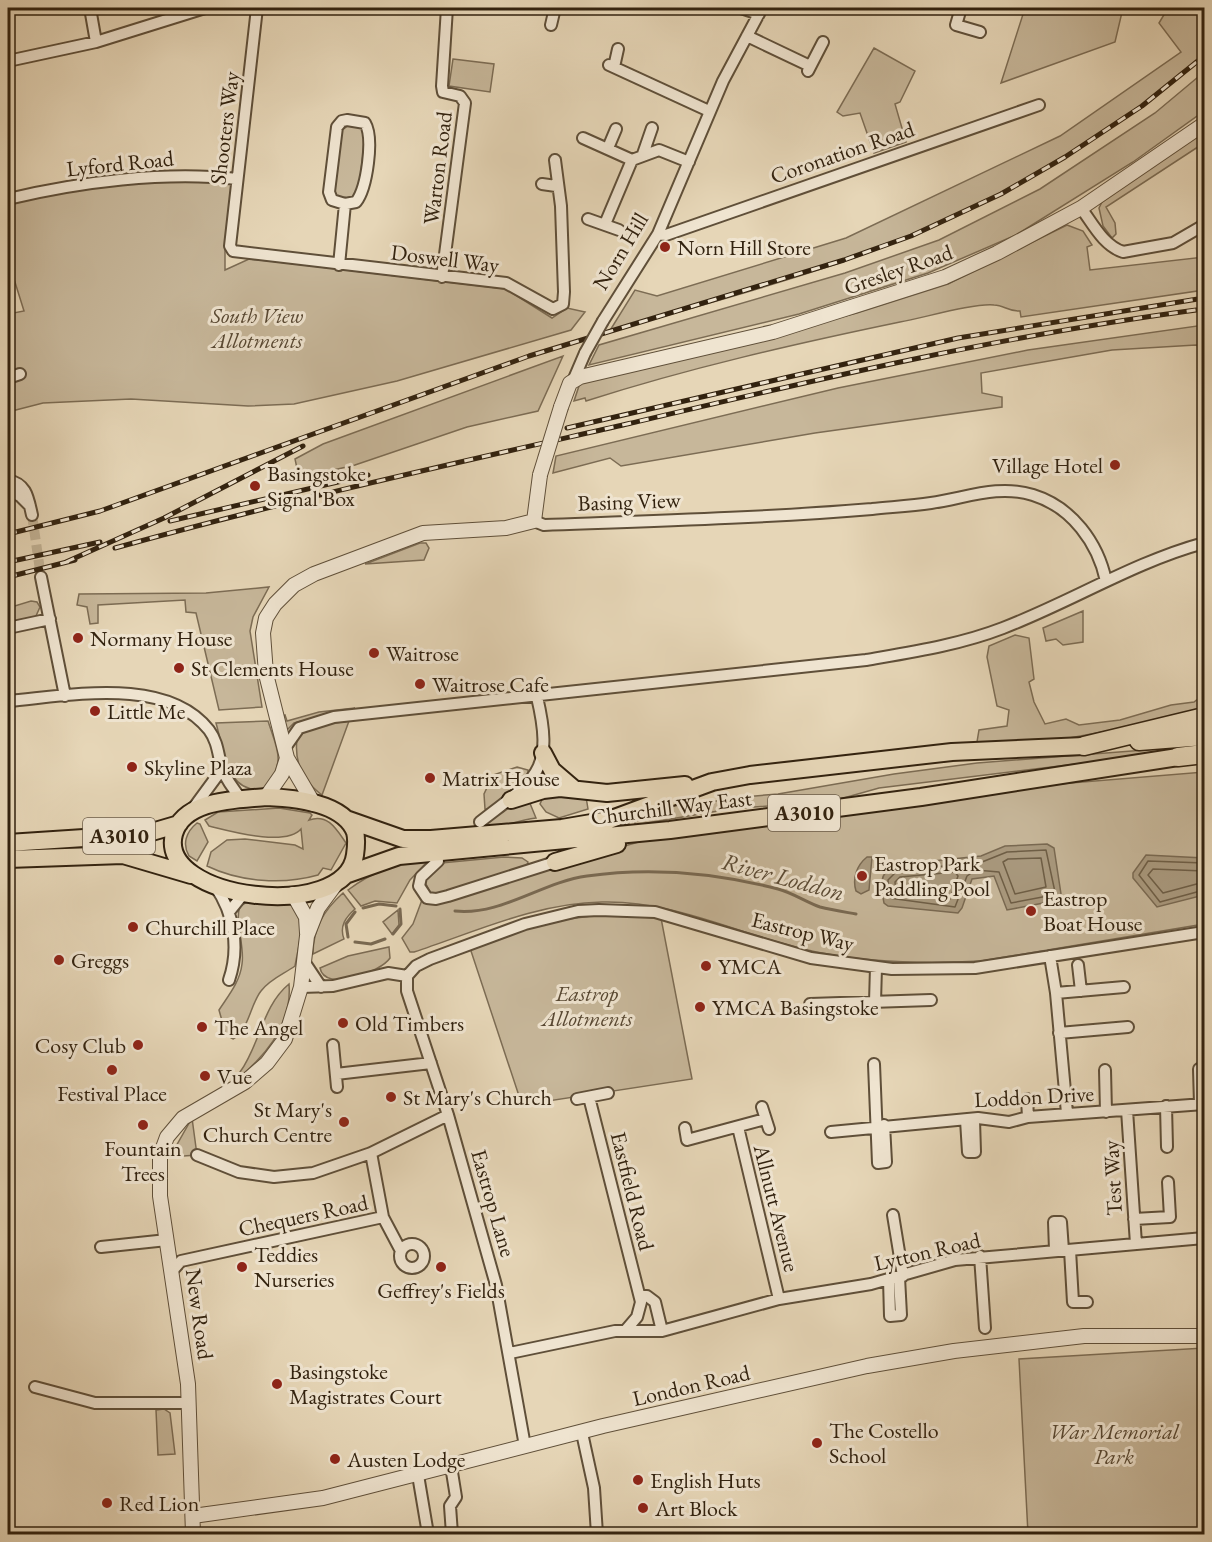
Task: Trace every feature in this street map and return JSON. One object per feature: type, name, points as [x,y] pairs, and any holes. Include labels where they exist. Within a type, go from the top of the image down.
[{"type":"highway","points":[[1084,746],[1204,717]]},
{"type":"highway","points":[[1084,746],[1204,736]]},
{"type":"highway","points":[[1178,757],[1204,754]]},
{"type":"highway","points":[[1178,757],[1204,759]]},
{"type":"main road","name":"Churchill Way East","points":[[191,811],[204,806],[266,797],[315,804],[346,819],[403,839],[431,839],[562,828],[609,820],[712,782],[863,760],[952,752],[1084,746]]},
{"type":"main road","points":[[543,753],[552,770],[573,788]]},
{"type":"main road","name":"Churchill Way East","points":[[191,875],[215,886],[245,892],[293,894],[316,892],[341,879],[399,856],[670,830],[898,800],[1178,757]]},
{"type":"main road","points":[[511,800],[543,790],[573,788],[608,793],[712,782]]},
{"type":"main road","points":[[191,811],[179,824],[173,843],[177,857],[191,875]]},
{"type":"main road","points":[[341,879],[355,859],[357,845],[355,832],[346,819]]},
{"type":"main road","name":"A3010","points":[[8,843],[145,834],[179,824]]},
{"type":"main road","points":[[555,862],[670,830]]},
{"type":"main road","name":"A3010","points":[[8,859],[123,855],[191,875]]},
{"type":"street","points":[[90,8],[96,42]]},
{"type":"street","points":[[8,61],[96,42],[205,8]]},
{"type":"street","name":"Shooters Way","points":[[233,251],[230,246],[257,8]]},
{"type":"street","name":"Warton Road","points":[[442,277],[465,103],[460,96],[443,92],[447,8]]},
{"type":"street","points":[[551,25],[555,8]]},
{"type":"street","points":[[741,8],[761,11]]},
{"type":"street","points":[[961,8],[956,25],[980,32]]},
{"type":"street","name":"Norn Hill","points":[[534,521],[540,475],[568,387],[603,321],[658,234],[709,111],[761,11]]},
{"type":"street","points":[[747,36],[809,68],[823,42]]},
{"type":"street","points":[[618,49],[611,66],[709,111]]},
{"type":"street","name":"Coronation Road","points":[[658,234],[666,235],[1039,105]]},
{"type":"street","points":[[347,120],[365,123],[371,132],[363,194],[356,202],[345,204],[332,200],[329,192],[337,127],[342,121],[347,120]]},
{"type":"street","name":"Gresley Road","points":[[573,381],[774,332],[918,287],[997,253],[1081,208],[1204,123]]},
{"type":"street","points":[[643,154],[652,128]]},
{"type":"street","points":[[608,148],[616,129]]},
{"type":"street","points":[[583,138],[632,160]]},
{"type":"street","points":[[605,224],[632,160],[653,150],[666,150],[689,162]]},
{"type":"street","name":"Doswell Way","points":[[233,251],[506,283],[550,309],[561,306],[564,292],[561,206],[556,186],[555,160]]},
{"type":"street","name":"Lyford Road","points":[[8,199],[43,190],[165,177],[237,179]]},
{"type":"street","points":[[542,184],[556,186]]},
{"type":"street","points":[[339,265],[345,204]]},
{"type":"street","points":[[1081,208],[1102,238],[1115,249],[1123,252],[1173,243],[1204,225]]},
{"type":"street","points":[[588,219],[619,230]]},
{"type":"street","points":[[8,378],[20,374]]},
{"type":"street","points":[[8,480],[25,489],[31,511],[20,496],[8,490]]},
{"type":"street","name":"Basing View","points":[[315,804],[286,753],[266,674],[262,641],[266,618],[283,594],[314,574],[423,532],[506,528],[534,521],[556,524],[826,512],[932,503],[1004,490],[1025,493],[1047,500],[1071,516],[1092,542],[1106,581]]},
{"type":"street","points":[[266,797],[282,774],[286,753],[299,728],[315,721],[356,714],[537,697],[548,693],[582,689],[866,660],[935,648],[1002,628],[1155,559],[1204,543]]},
{"type":"street","points":[[40,577],[65,696]]},
{"type":"street","points":[[8,628],[50,619]]},
{"type":"street","points":[[8,701],[132,694],[175,705],[194,716],[208,729],[217,744],[221,766],[229,784],[242,800]]},
{"type":"street","points":[[480,822],[511,800],[536,775],[543,753],[537,697]]},
{"type":"street","points":[[191,811],[218,776],[221,766]]},
{"type":"street","points":[[438,861],[421,877],[419,886],[427,898],[436,899],[448,896],[555,862]]},
{"type":"street","points":[[307,936],[318,908],[341,879]]},
{"type":"street","points":[[215,886],[229,912],[236,950],[229,980]]},
{"type":"street","points":[[229,912],[245,892]]},
{"type":"street","points":[[293,894],[306,917],[307,936]]},
{"type":"street","name":"Eastrop Way","points":[[406,976],[421,963],[525,924],[578,911],[620,910],[677,916],[812,958],[876,967],[961,969],[1204,932]]},
{"type":"street","name":"New Road","points":[[193,1534],[185,1351],[159,1190],[158,1162],[167,1137],[191,1113],[240,1086],[267,1063],[285,1039],[302,987],[307,936]]},
{"type":"street","points":[[1050,956],[1056,993],[1067,1113]]},
{"type":"street","points":[[303,960],[321,987]]},
{"type":"street","points":[[1078,965],[1081,991]]},
{"type":"street","points":[[875,1002],[876,967]]},
{"type":"street","points":[[302,987],[321,987],[388,973],[406,976]]},
{"type":"street","name":"Eastrop Lane","points":[[406,976],[405,984],[448,1115],[496,1285],[525,1446]]},
{"type":"street","points":[[1056,993],[1124,987]]},
{"type":"street","points":[[810,1004],[836,1005],[931,1000]]},
{"type":"street","points":[[1059,1033],[1128,1027]]},
{"type":"street","points":[[333,1046],[337,1087]]},
{"type":"street","points":[[336,1074],[431,1062]]},
{"type":"street","points":[[874,1064],[880,1126]]},
{"type":"street","points":[[1199,1069],[1202,1104]]},
{"type":"street","points":[[1105,1070],[1106,1112]]},
{"type":"street","points":[[577,1099],[608,1094]]},
{"type":"street","name":"Eastfield Road","points":[[589,1097],[640,1296],[647,1296],[655,1302],[662,1331]]},
{"type":"street","points":[[1027,1099],[1028,1117]]},
{"type":"street","name":"Loddon Drive","points":[[831,1132],[970,1120],[1009,1122],[1028,1117],[1067,1113],[1202,1104]]},
{"type":"street","points":[[1166,1106],[1167,1147]]},
{"type":"street","name":"Test Way","points":[[1127,1110],[1136,1244]]},
{"type":"street","points":[[197,1155],[239,1172],[274,1177],[313,1173],[371,1153],[448,1115]]},
{"type":"street","name":"Allnutt Avenue","points":[[684,1128],[687,1140],[765,1118]]},
{"type":"street","name":"Allnutt Avenue","points":[[738,1127],[780,1299]]},
{"type":"street","name":"Chequers Road","points":[[172,1271],[181,1261],[383,1217],[371,1153]]},
{"type":"street","points":[[1134,1219],[1170,1217],[1168,1182]]},
{"type":"street","points":[[893,1215],[897,1277]]},
{"type":"street","points":[[383,1217],[401,1251]]},
{"type":"street","name":"Lytton Road","points":[[662,1331],[780,1299],[897,1277],[944,1263],[980,1256],[1204,1238]]},
{"type":"street","points":[[101,1247],[167,1240]]},
{"type":"street","points":[[1063,1250],[1073,1302],[1088,1302]]},
{"type":"street","points":[[980,1256],[985,1329]]},
{"type":"street","points":[[625,1332],[639,1313],[640,1296]]},
{"type":"street","points":[[510,1353],[625,1332],[662,1331]]},
{"type":"street","name":"London Road","points":[[193,1516],[323,1498],[525,1446],[867,1366],[954,1351],[1084,1336],[1204,1336]]},
{"type":"street","points":[[34,1387],[94,1402],[188,1403]]},
{"type":"street","points":[[582,1433],[594,1488],[597,1534]]},
{"type":"street","points":[[451,1466],[456,1497],[450,1506],[452,1534]]},
{"type":"street","points":[[418,1474],[428,1534]]},
{"type":"green space","points":[[1025,8],[1123,8],[1115,42],[1001,83]]},
{"type":"green space","points":[[1168,8],[1204,8],[1204,55],[1117,123],[1023,182],[957,216],[873,251],[786,280],[609,332],[635,290],[657,296],[846,238],[1060,136],[1181,52],[1159,23]]},
{"type":"green space","points":[[874,48],[915,71],[900,102],[895,104],[906,142],[874,153],[860,113],[843,116],[837,112]]},
{"type":"green space","points":[[453,59],[494,64],[490,92],[449,86]]},
{"type":"green space","points":[[1204,72],[1204,111],[1133,162],[1016,235],[928,273],[799,314],[589,365],[599,345],[845,273],[939,240],[1040,189],[1155,113]]},
{"type":"green space","points":[[348,126],[362,128],[365,138],[358,195],[348,200],[335,197],[334,191],[342,130]]},
{"type":"green space","points":[[1204,129],[1204,143],[1106,207],[1115,223],[1116,234],[1112,238],[1103,226],[1099,208],[1102,202]]},
{"type":"green space","name":"South View Allotments","points":[[181,179],[232,179],[225,244],[225,270],[249,259],[270,261],[506,289],[552,318],[567,308],[585,312],[571,330],[397,381],[294,404],[248,406],[131,399],[43,403],[8,412],[8,314],[24,311],[8,260],[8,202],[89,188]]},
{"type":"green space","points":[[1067,225],[1083,231],[1092,245],[1087,247],[1090,270],[1204,257],[1204,290],[1021,317],[1020,311],[998,305],[962,308],[781,348],[703,367],[586,401],[585,398],[574,401],[580,383],[857,313],[948,284]]},
{"type":"green space","points":[[1204,325],[1204,348],[1196,345],[1112,350],[981,373],[982,393],[1002,397],[1002,407],[815,433],[621,466],[610,458],[553,473],[556,456],[838,388],[1028,350]]},
{"type":"green space","points":[[563,356],[538,411],[467,427],[355,465],[299,478],[295,459],[323,444]]},
{"type":"green space","points":[[420,543],[426,543],[429,548],[424,560],[365,564]]},
{"type":"green space","points":[[269,587],[253,617],[250,631],[262,707],[219,710],[196,613],[186,612],[185,600],[98,605],[98,623],[90,624],[87,607],[77,605],[79,594],[206,593]]},
{"type":"green space","points":[[31,601],[37,602],[40,607],[35,618],[8,625],[8,608]]},
{"type":"green space","points":[[1083,611],[1083,642],[1063,645],[1056,639],[1046,641],[1043,628]]},
{"type":"green space","points":[[1015,635],[1029,638],[1034,679],[1029,682],[1034,702],[1045,724],[1066,719],[1079,725],[1120,720],[1171,705],[1194,702],[1204,694],[1204,713],[1048,742],[976,748],[979,730],[1007,726],[1009,710],[997,706],[987,657],[989,646]]},
{"type":"green space","points":[[355,708],[294,723],[287,730],[279,717],[285,715],[287,721],[319,712]]},
{"type":"green space","points":[[268,721],[278,755],[273,778],[267,788],[254,789],[243,786],[235,779],[225,759],[216,723]]},
{"type":"green space","points":[[349,721],[322,795],[315,790],[301,771],[296,748],[297,739],[307,730]]},
{"type":"green space","points":[[1196,746],[1199,749],[879,788],[833,801],[730,809],[635,825],[635,818],[666,806],[696,805],[731,798],[778,794],[894,774],[977,763]]},
{"type":"green space","points":[[517,767],[528,770],[528,775],[492,810],[485,809],[484,794],[493,775]]},
{"type":"green space","points":[[1204,772],[1204,924],[981,961],[941,962],[881,961],[822,953],[794,947],[686,914],[630,903],[602,902],[553,907],[506,920],[414,952],[410,952],[402,938],[413,924],[422,900],[430,902],[642,841],[1009,788]]},
{"type":"green space","points":[[545,793],[586,797],[588,809],[559,818],[546,812],[540,804]]},
{"type":"green space","points":[[517,799],[529,801],[536,818],[489,829],[486,826],[496,815]]},
{"type":"green space","points":[[279,808],[310,813],[312,815],[309,820],[322,819],[335,828],[346,843],[331,870],[323,868],[318,875],[276,881],[233,876],[207,866],[211,852],[227,840],[245,839],[295,845],[303,849],[301,829],[283,837],[257,836],[209,826],[205,820],[218,812]]},
{"type":"green space","points":[[197,823],[200,824],[208,842],[197,861],[189,856],[186,843],[190,830]]},
{"type":"green space","points":[[504,857],[522,858],[528,862],[527,865],[432,896],[424,880],[441,863]]},
{"type":"green space","points":[[424,860],[426,863],[410,880],[397,903],[375,901],[361,906],[348,890],[384,870]]},
{"type":"green space","points":[[343,893],[355,909],[344,922],[342,930],[344,939],[313,954],[317,928],[330,906]]},
{"type":"green space","points":[[249,901],[291,904],[296,910],[301,925],[300,942],[295,966],[261,991],[243,1030],[233,1039],[226,1035],[219,1010],[233,989],[241,971],[243,957],[238,913],[240,906]]},
{"type":"green space","points":[[398,910],[399,925],[392,934],[383,922]]},
{"type":"green space","name":"Eastrop Allotments","points":[[599,915],[661,918],[692,1079],[522,1105],[470,948],[546,922]]},
{"type":"green space","points":[[389,947],[390,958],[385,963],[354,978],[332,979],[324,975],[320,968],[348,956]]},
{"type":"green space","points":[[289,984],[287,1011],[277,1035],[270,1046],[242,1075],[240,1072],[267,1014],[280,993]]},
{"type":"green space","points":[[192,1118],[197,1155],[170,1157]]},
{"type":"green space","name":"War Memorial Park","points":[[1204,1348],[1204,1534],[1028,1534],[1019,1359]]},
{"type":"green space","points":[[164,1409],[170,1413],[175,1454],[158,1455],[156,1410]]},
{"type":"water","points":[[1047,844],[1054,848],[1061,894],[1059,900],[1007,910],[994,876],[972,879],[958,913],[888,906],[884,903],[883,877],[885,872],[894,865],[981,856],[1005,846]]},
{"type":"water","points":[[1146,855],[1204,858],[1204,895],[1157,907],[1133,878],[1133,873]]},
{"type":"water","name":"Eastrop Park Paddling Pool","points":[[867,857],[872,857],[869,890],[861,894],[856,891],[855,877],[858,868]]},
{"type":"waterway","name":"River Loddon","points":[[455,911],[472,911],[505,904],[570,879],[611,873],[659,872],[707,875],[755,883],[784,891],[820,907],[856,914]]},
{"type":"waterway","points":[[363,908],[379,904],[396,906]]},
{"type":"waterway","points":[[393,934],[401,924],[400,909]]},
{"type":"waterway","points":[[348,937],[346,924],[355,912]]},
{"type":"waterway","points":[[355,942],[371,944],[385,939]]},
{"type":"tunnel","points":[[32,515],[41,577]]},
{"type":"railway","points":[[8,534],[100,511],[529,356],[844,260],[911,236],[1001,194],[1065,157],[1142,106],[1204,56]]},
{"type":"railway","points":[[567,428],[958,338],[1204,298]]},
{"type":"railway","points":[[115,548],[370,483],[843,374],[1059,331],[1204,309]]},
{"type":"railway","points":[[66,562],[164,518],[303,446]]},
{"type":"railway","points":[[170,521],[368,475]]},
{"type":"railway","points":[[8,562],[100,542]]},
{"type":"railway","points":[[8,577],[75,560]]},
{"type":"place","name":"Norn Hill Store","points":[[665,247]]},
{"type":"place","name":"Village Hotel","points":[[1115,465]]},
{"type":"place","name":"Basingstoke Signal Box","points":[[255,486]]},
{"type":"place","name":"Normany House","points":[[78,638]]},
{"type":"place","name":"Waitrose","points":[[374,653]]},
{"type":"place","name":"St Clements House","points":[[179,668]]},
{"type":"place","name":"Waitrose Cafe","points":[[420,684]]},
{"type":"place","name":"Little Me","points":[[95,711]]},
{"type":"place","name":"Skyline Plaza","points":[[132,767]]},
{"type":"place","name":"Matrix House","points":[[430,778]]},
{"type":"place","name":"Eastrop Park Paddling Pool","points":[[862,876]]},
{"type":"place","name":"Eastrop Boat House","points":[[1031,911]]},
{"type":"place","name":"Churchill Place","points":[[133,927]]},
{"type":"place","name":"Greggs","points":[[59,960]]},
{"type":"place","name":"YMCA","points":[[706,966]]},
{"type":"place","name":"YMCA Basingstoke","points":[[700,1007]]},
{"type":"place","name":"Old Timbers","points":[[343,1023]]},
{"type":"place","name":"The Angel","points":[[202,1027]]},
{"type":"place","name":"Cosy Club","points":[[138,1045]]},
{"type":"place","name":"Festival Place","points":[[112,1070]]},
{"type":"place","name":"Vue","points":[[205,1076]]},
{"type":"place","name":"St Mary's Church","points":[[391,1097]]},
{"type":"place","name":"St Mary's Church Centre","points":[[344,1122]]},
{"type":"place","name":"Fountain Trees","points":[[143,1125]]},
{"type":"place","name":"Teddies Nurseries","points":[[242,1267]]},
{"type":"place","name":"Geffrey's Fields","points":[[441,1267]]},
{"type":"place","name":"Basingstoke Magistrates Court","points":[[277,1384]]},
{"type":"place","name":"The Costello School","points":[[817,1443]]},
{"type":"place","name":"Austen Lodge","points":[[335,1459]]},
{"type":"place","name":"English Huts","points":[[638,1480]]},
{"type":"place","name":"Red Lion","points":[[107,1503]]},
{"type":"place","name":"Art Block","points":[[643,1508]]}]
